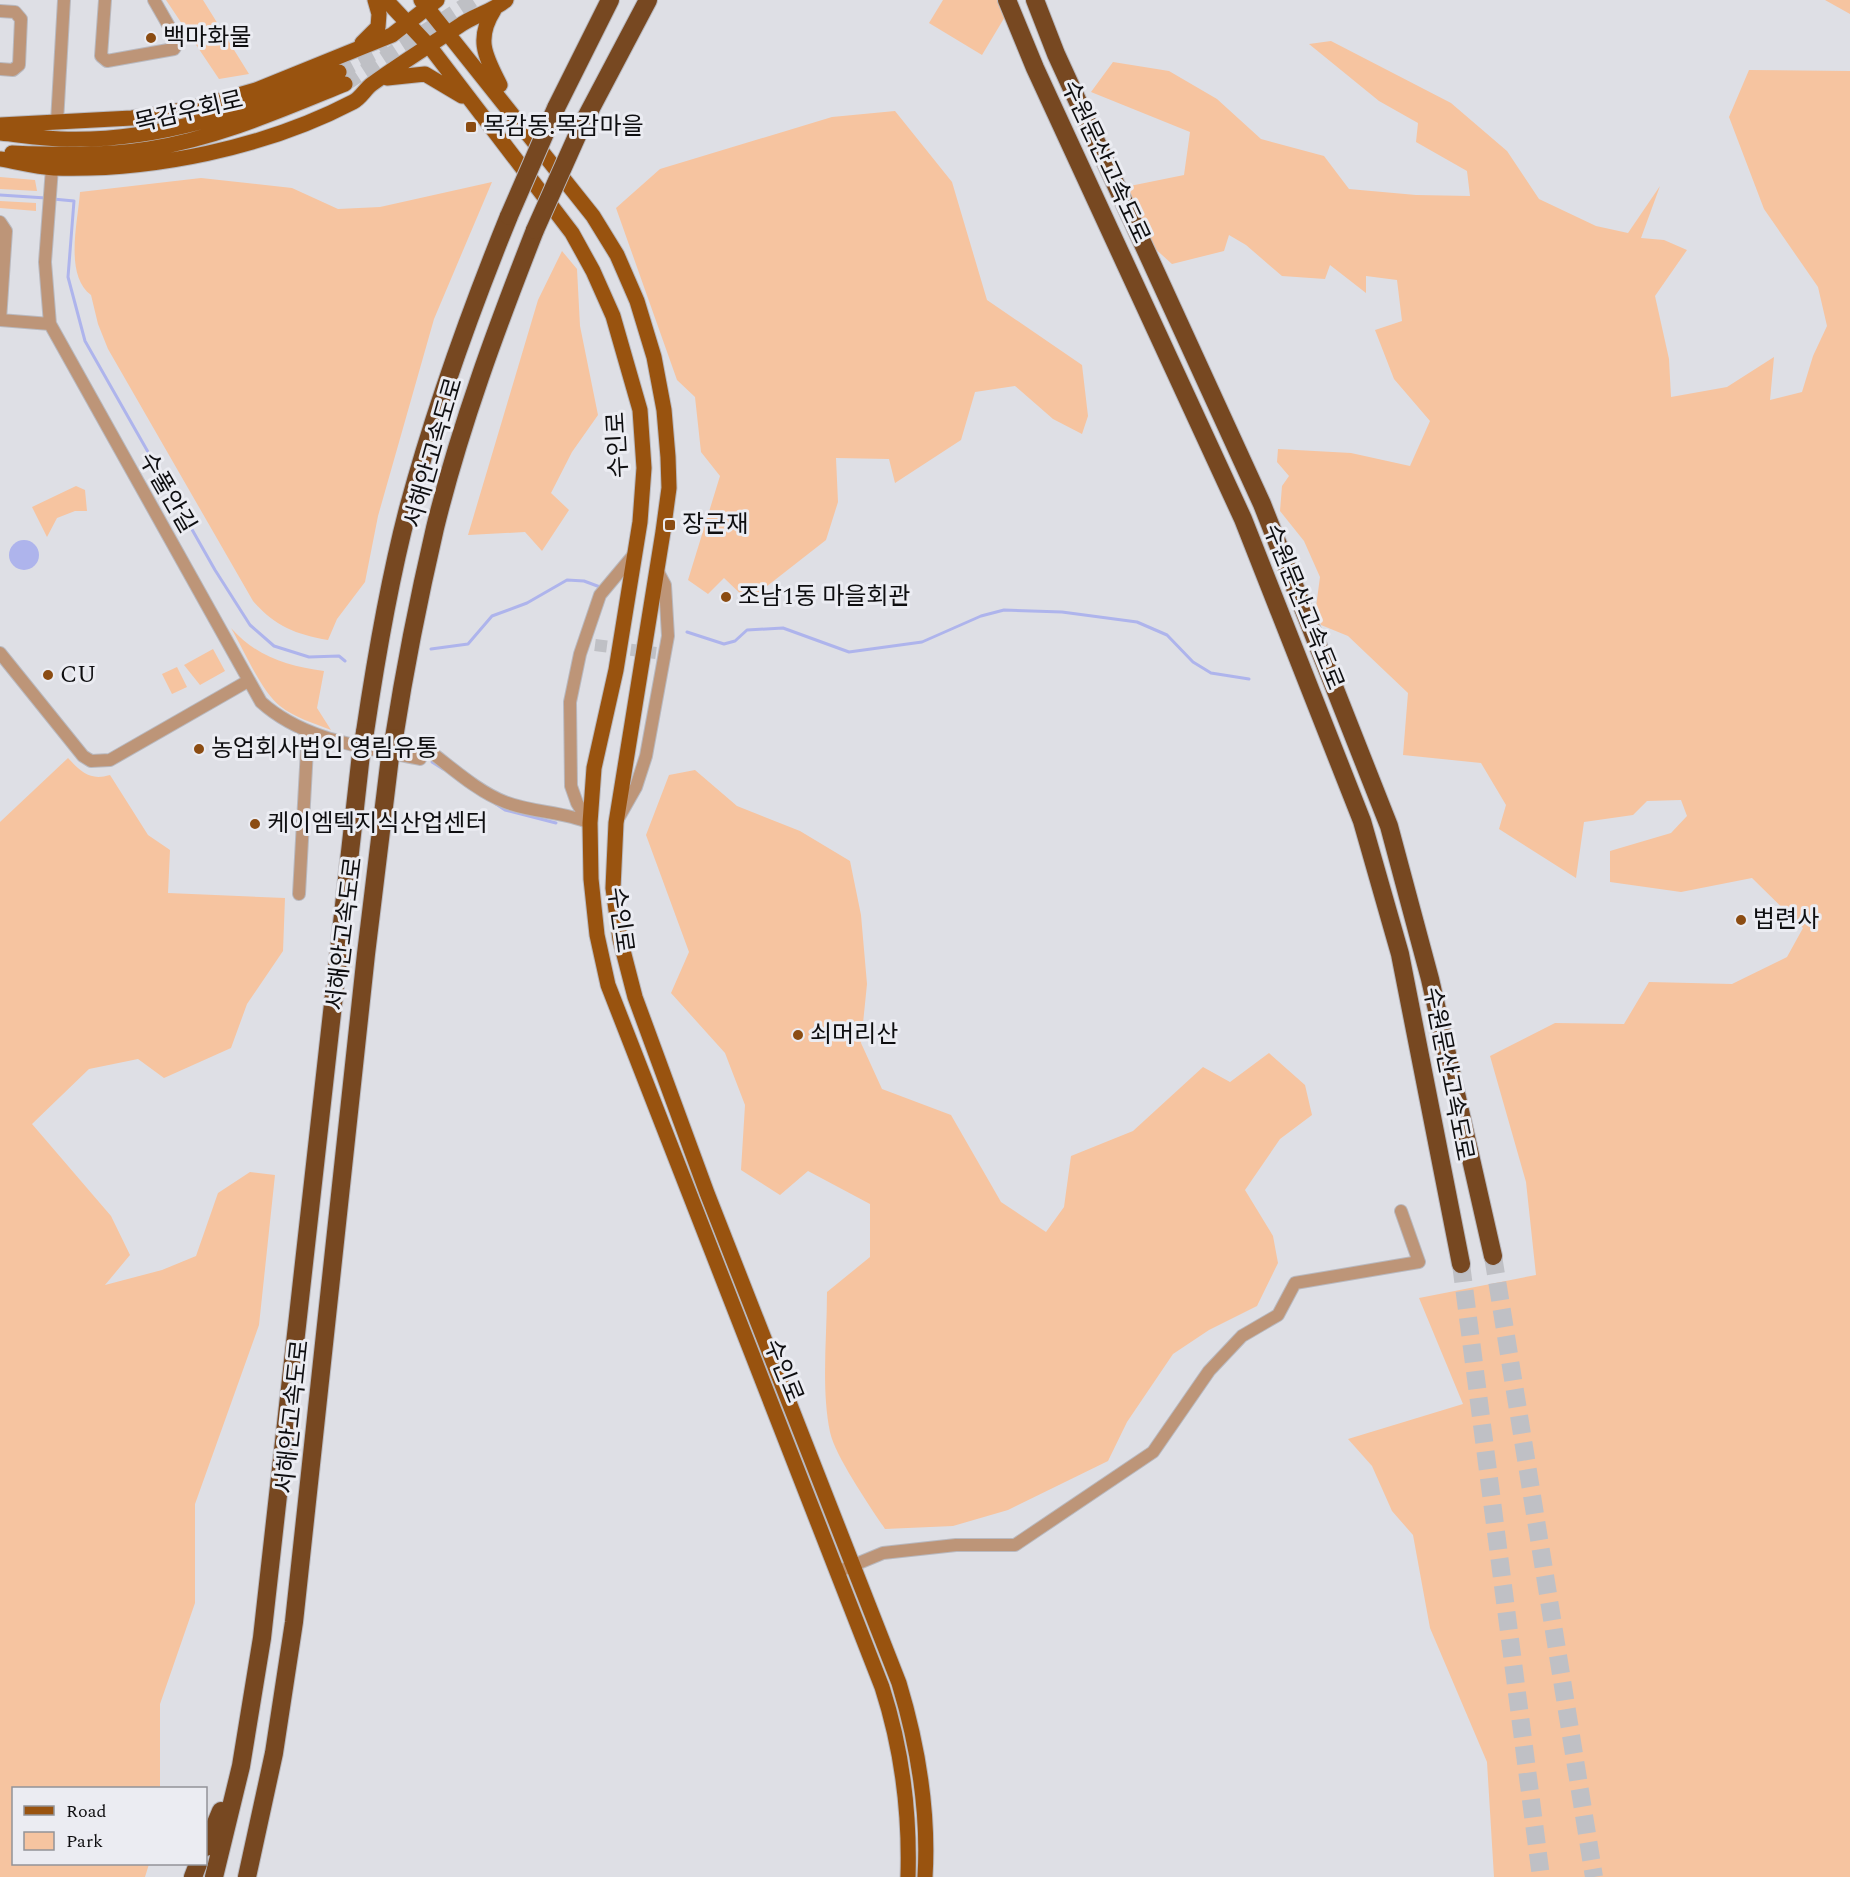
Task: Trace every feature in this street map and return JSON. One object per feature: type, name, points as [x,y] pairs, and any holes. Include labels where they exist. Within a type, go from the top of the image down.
[{"type":"highway","name":"서해안고속도로","points":[[214,1877],[241,1766],[262,1638],[361,754],[376,660],[408,510],[446,383],[508,216],[556,108],[610,0]]},
{"type":"highway","name":"서해안고속도로","points":[[247,1877],[274,1754],[294,1622],[366,954],[390,758],[405,666],[436,526],[473,399],[535,230],[581,127],[648,0]]},
{"type":"highway","name":"수원문산고속도로","points":[[1007,0],[1035,68],[1243,519],[1362,821],[1400,954],[1461,1264]]},
{"type":"highway","name":"수원문산고속도로","points":[[1035,0],[1056,54],[1262,504],[1389,826],[1430,979],[1492,1256]]},
{"type":"highway","points":[[207,1845],[241,1766]]},
{"type":"main road","points":[[357,48],[378,27],[380,14],[375,0]]},
{"type":"main road","name":"수인로","points":[[386,0],[430,47],[572,232],[613,316],[629,365],[640,410],[644,442],[636,551],[616,670],[594,768],[590,823],[591,879],[597,935],[608,985],[837,1572],[894,1725],[906,1804],[908,1877]]},
{"type":"main road","points":[[0,159],[52,168],[107,167],[204,154],[315,119],[356,101],[371,84],[462,24],[494,10],[506,0]]},
{"type":"main road","points":[[0,125],[132,118],[190,109],[256,90],[392,35],[409,22],[428,2]]},
{"type":"main road","name":"수인로","points":[[428,2],[449,33],[593,216],[617,255],[637,301],[654,357],[664,410],[669,488],[616,823],[613,888],[620,939],[635,997],[711,1204],[890,1656],[910,1720],[924,1804],[927,1848],[925,1877]]},
{"type":"main road","points":[[494,10],[485,24],[483,40],[486,58],[513,112]]},
{"type":"main road","points":[[381,79],[425,74],[473,103]]},
{"type":"main road","name":"목감우회로","points":[[0,133],[89,139],[163,130],[192,125],[342,78],[222,132],[149,149],[46,154],[0,153]]},
{"type":"street","points":[[57,122],[64,0]]},
{"type":"street","points":[[105,0],[101,56],[108,61],[174,49],[178,42],[154,0]]},
{"type":"street","points":[[0,11],[15,12],[21,19],[19,65],[13,70],[0,69]]},
{"type":"street","name":"수풀안길","points":[[52,168],[45,262],[50,324],[261,702],[276,716],[329,739],[420,759],[424,747],[504,802],[541,813],[570,814],[590,823]]},
{"type":"street","points":[[0,222],[6,231],[0,320],[50,324]]},
{"type":"street","points":[[590,823],[577,803],[571,786],[570,702],[590,644],[600,595],[636,551]]},
{"type":"street","points":[[616,823],[636,788],[646,756],[660,653],[668,636],[665,585],[657,570]]},
{"type":"street","points":[[0,653],[83,756],[91,761],[110,760],[248,681]]},
{"type":"street","points":[[299,894],[308,731]]},
{"type":"street","points":[[837,1572],[853,1563],[883,1552],[956,1545],[1015,1545],[1153,1452],[1209,1371],[1242,1336],[1278,1315],[1295,1283],[1419,1262],[1401,1211]]},
{"type":"green space","points":[[166,0],[203,0],[249,74],[219,79]]},
{"type":"green space","points":[[943,0],[1015,0],[982,55],[929,23]]},
{"type":"green space","points":[[1825,0],[1850,0],[1850,14]]},
{"type":"green space","points":[[1331,41],[1451,103],[1507,151],[1539,199],[1596,226],[1628,233],[1660,186],[1641,238],[1664,240],[1687,250],[1655,296],[1669,359],[1671,397],[1727,387],[1774,357],[1770,400],[1802,392],[1813,356],[1827,326],[1818,287],[1764,209],[1729,117],[1749,70],[1850,71],[1850,1877],[1494,1877],[1487,1762],[1430,1628],[1413,1535],[1392,1511],[1372,1466],[1348,1439],[1463,1404],[1419,1298],[1536,1275],[1526,1182],[1490,1056],[1555,1023],[1624,1024],[1649,982],[1732,984],[1787,957],[1803,928],[1752,878],[1681,892],[1610,882],[1610,851],[1671,833],[1687,816],[1681,800],[1647,801],[1633,815],[1584,822],[1576,878],[1499,829],[1506,805],[1481,763],[1403,755],[1408,693],[1348,636],[1321,625],[1316,607],[1320,577],[1304,541],[1280,511],[1282,486],[1289,476],[1277,462],[1278,449],[1351,453],[1410,466],[1430,421],[1394,379],[1375,330],[1402,321],[1397,280],[1366,276],[1366,293],[1330,265],[1325,279],[1282,276],[1246,245],[1229,235],[1224,251],[1172,264],[1130,226],[1120,188],[1184,175],[1190,132],[1091,92],[1113,62],[1169,71],[1217,99],[1261,139],[1324,156],[1349,189],[1416,195],[1470,196],[1467,171],[1416,142],[1418,123],[1379,101],[1309,44]]},
{"type":"green space","points":[[895,111],[952,182],[987,300],[1082,365],[1088,416],[1082,434],[1053,419],[1015,386],[975,392],[961,440],[895,483],[889,459],[836,458],[838,502],[826,540],[748,601],[724,578],[708,594],[688,580],[720,476],[701,452],[695,397],[677,380],[616,208],[660,169],[832,117]]},
{"type":"green space","points":[[0,177],[35,180],[37,191],[0,189]]},
{"type":"green space","points":[[201,178],[292,188],[338,209],[380,207],[492,182],[434,319],[378,516],[365,582],[337,619],[328,640],[286,628],[269,617],[253,601],[108,349],[98,324],[91,295],[83,286],[78,275],[75,262],[75,232],[80,192]]},
{"type":"green space","points":[[0,201],[36,203],[36,211],[0,208]]},
{"type":"green space","points":[[562,251],[577,269],[580,326],[598,415],[572,452],[551,493],[569,510],[542,551],[525,532],[468,535],[538,300]]},
{"type":"green space","points":[[76,486],[85,490],[87,511],[75,511],[57,518],[47,537],[32,507]]},
{"type":"green space","points":[[231,628],[251,646],[273,659],[324,671],[317,708],[331,730],[292,714],[273,699],[260,681]]},
{"type":"green space","points":[[213,649],[225,671],[200,685],[184,665]]},
{"type":"green space","points":[[177,667],[187,687],[172,694],[162,674]]},
{"type":"green space","points":[[68,758],[86,774],[97,777],[110,775],[148,835],[170,850],[168,893],[285,898],[283,951],[247,1004],[231,1048],[164,1078],[138,1059],[89,1069],[32,1124],[111,1216],[130,1255],[105,1285],[162,1270],[196,1256],[218,1193],[250,1172],[275,1175],[259,1325],[195,1504],[195,1603],[160,1704],[160,1787],[12,1787],[12,1865],[149,1865],[145,1877],[0,1877],[0,822]]},
{"type":"green space","points":[[695,770],[737,806],[800,831],[850,861],[861,915],[867,984],[861,1043],[882,1089],[951,1115],[1001,1202],[1046,1232],[1064,1207],[1071,1156],[1133,1131],[1203,1067],[1230,1082],[1269,1053],[1305,1085],[1312,1115],[1280,1139],[1245,1190],[1273,1236],[1278,1263],[1257,1306],[1209,1330],[1173,1354],[1127,1422],[1108,1461],[1008,1510],[953,1526],[885,1529],[854,1482],[833,1442],[827,1415],[825,1380],[827,1292],[870,1257],[870,1204],[808,1171],[780,1195],[741,1170],[745,1105],[725,1053],[671,993],[689,952],[646,835],[669,775]]},
{"type":"water","points":[[24,540],[30,541],[38,549],[38,561],[30,569],[24,570],[18,569],[10,561],[9,555],[10,549],[18,541]]},
{"type":"waterway","points":[[0,195],[46,198]]},
{"type":"waterway","points":[[53,199],[74,201],[68,277],[85,341],[215,570],[250,625],[274,646],[309,657],[339,656],[345,661]]},
{"type":"waterway","points":[[431,649],[468,644],[492,616],[527,603],[567,580],[584,581],[600,587]]},
{"type":"waterway","points":[[687,632],[724,644],[735,641],[747,630],[783,628],[849,652],[922,642],[981,616],[1004,610],[1062,612],[1137,622],[1167,635],[1193,662],[1211,673],[1249,679]]},
{"type":"waterway","points":[[432,762],[443,769]]},
{"type":"waterway","points":[[496,804],[505,810],[556,823]]},
{"type":"tunnel","points":[[345,84],[473,0]]},
{"type":"tunnel","points":[[339,72],[387,46]]},
{"type":"tunnel","points":[[595,645],[656,653]]},
{"type":"tunnel","points":[[1493,1256],[1594,1877]]},
{"type":"tunnel","points":[[1461,1264],[1541,1877]]},
{"type":"place","name":"백마화물","points":[[151,38]]},
{"type":"place","name":"목감동.목감마을","points":[[471,127]]},
{"type":"place","name":"장군재","points":[[670,525]]},
{"type":"place","name":"조남1동 마을회관","points":[[726,597]]},
{"type":"place","name":"CU","points":[[48,675]]},
{"type":"place","name":"농업회사법인 영림유통","points":[[199,749]]},
{"type":"place","name":"케이엠텍지식산업센터","points":[[255,824]]},
{"type":"place","name":"법련사","points":[[1741,920]]},
{"type":"place","name":"쇠머리산","points":[[798,1035]]}]
